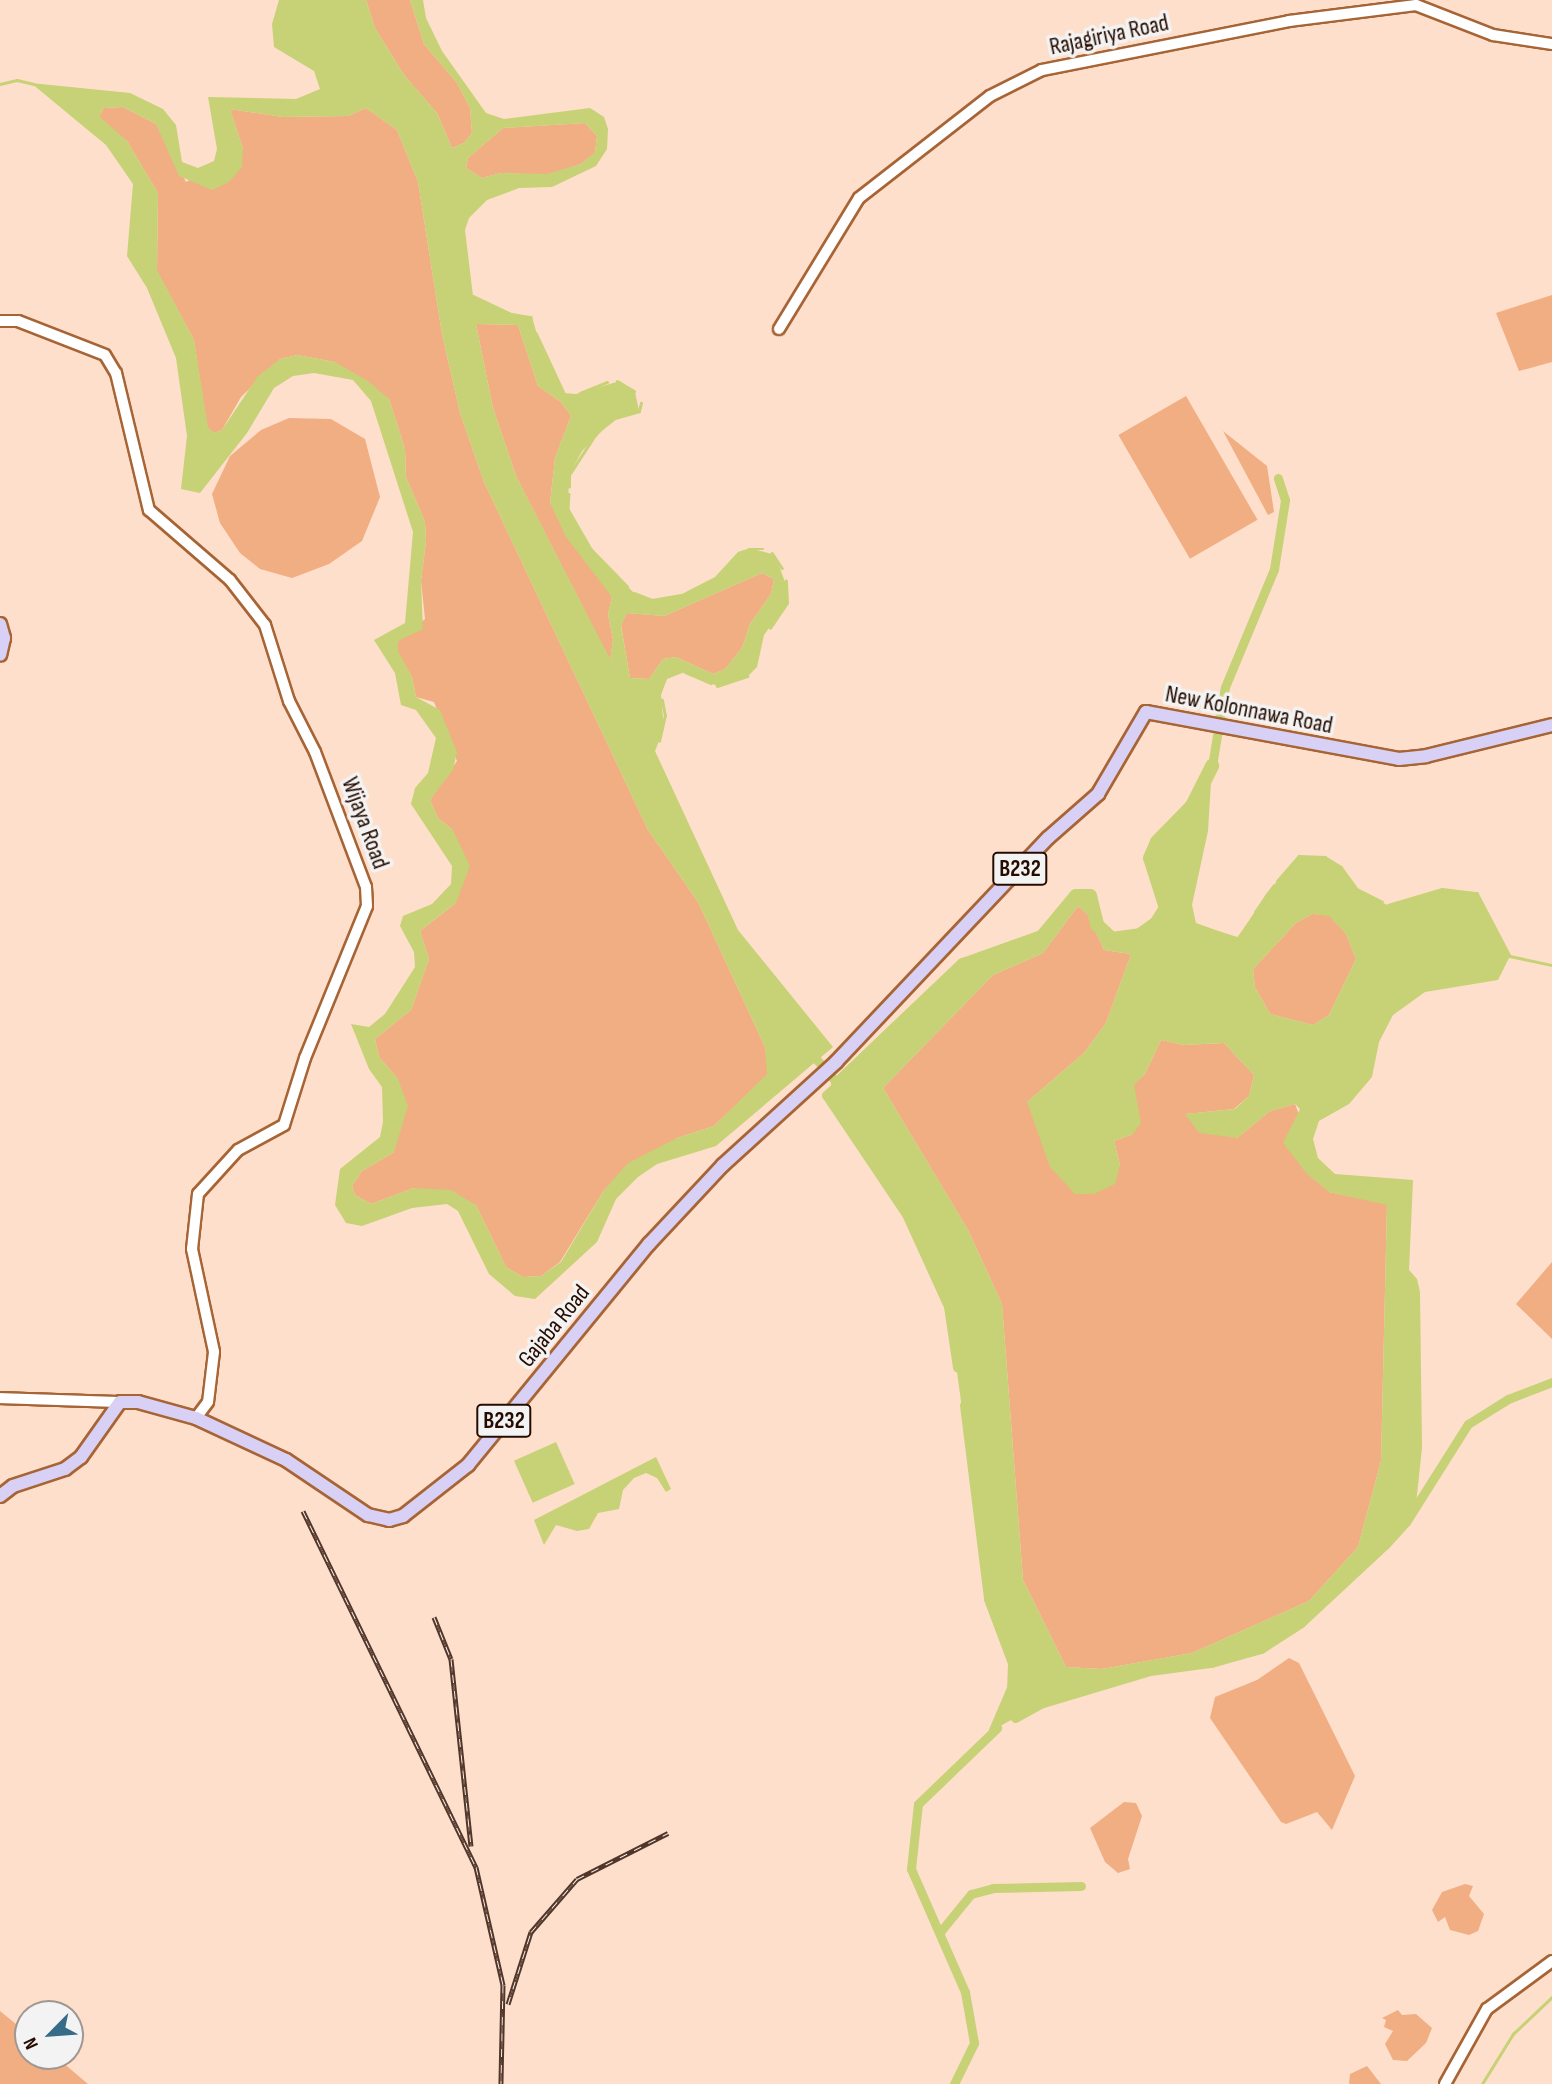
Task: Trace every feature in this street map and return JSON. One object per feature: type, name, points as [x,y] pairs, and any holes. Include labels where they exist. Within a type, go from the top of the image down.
[{"type":"main road","points":[[0,624],[0,655]]},
{"type":"main road","name":"New Kolonnawa Road","points":[[809,1087],[836,1062],[1048,838],[1098,794],[1146,712],[1206,721],[1399,759],[1426,757],[1552,725]]},
{"type":"main road","name":"Gajaba Road","points":[[120,1402],[138,1402],[196,1418],[310,1472],[368,1515],[389,1520],[403,1516],[468,1465],[649,1244],[723,1166],[809,1087]]},
{"type":"main road","points":[[0,1496],[81,1457],[120,1402]]},
{"type":"street","name":"Rajagiriya Road","points":[[779,329],[859,198],[1006,86],[1042,70],[1102,61],[1198,37],[1416,2],[1493,35],[1552,44]]},
{"type":"street","name":"Wijaya Road","points":[[0,321],[18,321],[105,355],[116,373],[149,510],[230,580],[265,625],[289,701],[316,752],[366,887],[367,906],[305,1058],[284,1125],[238,1150],[198,1194],[192,1249],[214,1352],[208,1402],[196,1418]]},
{"type":"street","points":[[0,1398],[120,1402]]},
{"type":"street","points":[[1445,2084],[1487,2009],[1552,1961]]},
{"type":"shaded area","points":[[279,0],[366,0],[375,28],[404,75],[437,113],[452,148],[464,143],[472,133],[470,108],[457,83],[424,44],[410,0],[423,0],[426,18],[442,51],[486,113],[504,119],[590,108],[604,117],[608,129],[607,149],[596,166],[552,187],[519,188],[487,200],[469,218],[465,230],[473,296],[511,313],[532,317],[540,345],[563,393],[576,394],[620,381],[635,392],[639,411],[615,418],[582,451],[569,475],[568,509],[591,549],[633,592],[652,600],[678,596],[715,577],[738,552],[750,548],[775,555],[788,590],[787,603],[764,635],[757,667],[748,676],[717,686],[685,672],[667,679],[661,695],[664,729],[655,751],[738,930],[833,1047],[716,1146],[657,1164],[638,1177],[616,1199],[597,1242],[535,1299],[515,1296],[489,1274],[458,1211],[447,1204],[412,1208],[362,1226],[346,1223],[335,1205],[340,1169],[380,1137],[383,1122],[382,1087],[369,1069],[351,1024],[369,1027],[385,1014],[415,967],[414,952],[400,926],[403,916],[432,904],[451,884],[452,866],[411,804],[415,788],[428,773],[436,738],[416,710],[401,705],[395,673],[374,640],[405,623],[413,532],[371,401],[353,380],[314,373],[293,376],[274,388],[247,433],[200,493],[181,489],[187,436],[176,358],[147,288],[127,256],[133,184],[106,145],[31,83],[130,93],[163,109],[176,125],[182,162],[198,168],[214,161],[217,149],[208,97],[296,99],[320,89],[314,71],[274,47],[272,24]],"holes":[[[123,107],[156,124],[179,176],[212,190],[229,182],[242,167],[243,149],[230,109],[283,117],[348,116],[366,108],[397,130],[418,182],[442,334],[460,413],[484,482],[648,830],[698,902],[765,1047],[767,1074],[714,1126],[677,1138],[628,1163],[604,1190],[561,1262],[541,1276],[523,1277],[506,1267],[476,1205],[451,1190],[414,1188],[371,1204],[355,1195],[352,1186],[362,1171],[394,1152],[408,1106],[398,1079],[379,1057],[375,1039],[411,1010],[429,959],[420,931],[456,903],[470,866],[453,830],[438,818],[430,800],[453,770],[457,752],[440,710],[416,697],[412,677],[398,651],[398,641],[423,629],[421,581],[426,541],[425,522],[406,477],[405,449],[389,399],[368,381],[335,362],[297,355],[280,359],[258,376],[222,430],[214,433],[208,427],[194,340],[157,270],[158,193],[127,141],[99,116],[104,108]],[[585,123],[597,136],[595,152],[581,164],[547,174],[501,173],[482,178],[466,168],[468,158],[503,128]],[[476,324],[518,325],[538,386],[561,402],[571,416],[555,458],[550,503],[566,537],[612,597],[608,614],[613,640],[610,659],[516,476],[493,408]],[[762,573],[774,579],[771,594],[750,624],[742,648],[725,669],[713,674],[676,657],[663,659],[649,679],[630,678],[621,626],[627,613],[664,616]]]},
{"type":"shaded area","points":[[366,0],[410,0],[424,44],[457,83],[470,108],[472,133],[464,143],[452,148],[437,113],[404,75],[375,28]]},
{"type":"shaded area","points":[[123,107],[156,124],[186,182],[243,149],[230,109],[283,117],[348,116],[366,108],[397,130],[418,182],[442,334],[460,413],[484,482],[648,830],[698,902],[765,1047],[768,1074],[714,1126],[677,1138],[604,1190],[560,1262],[541,1276],[523,1277],[506,1267],[476,1205],[414,1188],[371,1204],[355,1195],[352,1186],[362,1171],[394,1152],[398,1079],[379,1057],[375,1039],[411,1010],[429,959],[420,931],[456,903],[453,830],[438,818],[430,800],[457,761],[434,702],[416,697],[412,677],[397,651],[398,641],[425,619],[421,581],[426,541],[425,522],[406,477],[405,449],[389,399],[335,362],[297,355],[280,359],[241,397],[222,430],[214,433],[207,427],[194,340],[157,271],[158,193],[127,141],[103,124],[99,116],[104,108]]},
{"type":"shaded area","points":[[585,123],[597,136],[595,153],[581,164],[547,175],[501,173],[482,178],[466,168],[468,158],[503,128]]},
{"type":"shaded area","points":[[1552,295],[1552,362],[1519,371],[1496,313]]},
{"type":"shaded area","points":[[476,324],[518,325],[538,386],[561,402],[571,416],[555,458],[550,503],[612,597],[608,614],[613,640],[610,660],[516,476],[493,408]]},
{"type":"shaded area","points":[[1186,396],[1258,520],[1190,559],[1118,435]]},
{"type":"shaded area","points":[[289,418],[331,419],[365,439],[380,497],[362,541],[329,564],[292,578],[260,569],[240,553],[220,523],[212,494],[230,456],[261,430]]},
{"type":"shaded area","points":[[1223,431],[1267,466],[1274,512],[1268,515]]},
{"type":"shaded area","points":[[762,573],[774,579],[771,594],[750,624],[742,648],[725,669],[713,674],[676,657],[663,659],[649,679],[630,678],[621,625],[627,613],[664,616]]},
{"type":"shaded area","points":[[1212,766],[1208,831],[1192,905],[1196,923],[1238,938],[1266,894],[1299,856],[1325,857],[1341,867],[1357,889],[1389,906],[1442,889],[1477,893],[1510,956],[1498,980],[1425,992],[1393,1015],[1379,1042],[1372,1077],[1349,1104],[1319,1121],[1313,1139],[1318,1158],[1335,1174],[1413,1180],[1409,1270],[1417,1279],[1420,1292],[1422,1448],[1416,1504],[1386,1544],[1333,1594],[1261,1649],[1211,1663],[1150,1671],[1040,1704],[993,1730],[1011,1688],[1012,1663],[988,1599],[948,1306],[906,1214],[826,1095],[963,965],[1042,937],[1076,896],[1090,896],[1097,925],[1112,939],[1140,935],[1156,924],[1166,908],[1150,858],[1157,842],[1192,806]],"holes":[[[1078,906],[1088,915],[1104,950],[1131,954],[1106,1023],[1084,1053],[1027,1102],[1050,1167],[1075,1194],[1094,1194],[1115,1184],[1120,1165],[1114,1141],[1133,1134],[1141,1123],[1134,1085],[1145,1074],[1161,1040],[1184,1045],[1224,1043],[1254,1075],[1249,1096],[1235,1109],[1185,1114],[1199,1133],[1237,1138],[1270,1111],[1295,1104],[1300,1109],[1283,1143],[1307,1174],[1329,1192],[1387,1205],[1381,1461],[1358,1547],[1309,1601],[1192,1653],[1102,1669],[1066,1667],[1023,1580],[1002,1304],[968,1230],[883,1088],[993,975],[1043,953]],[[1312,914],[1329,916],[1346,934],[1356,959],[1329,1015],[1313,1025],[1270,1014],[1255,987],[1253,969],[1296,923]]]},
{"type":"shaded area","points":[[1078,906],[1088,915],[1104,950],[1131,954],[1106,1023],[1084,1053],[1027,1102],[1120,1165],[1114,1141],[1133,1134],[1134,1084],[1145,1074],[1161,1040],[1184,1045],[1224,1043],[1254,1075],[1249,1096],[1234,1109],[1186,1114],[1237,1138],[1270,1111],[1295,1104],[1329,1192],[1387,1204],[1381,1461],[1358,1547],[1309,1601],[1192,1653],[1102,1669],[1066,1667],[1023,1580],[1002,1304],[968,1230],[883,1088],[993,975],[1043,953]]},
{"type":"shaded area","points":[[1312,914],[1329,915],[1346,934],[1356,959],[1329,1015],[1313,1025],[1270,1014],[1255,987],[1253,969],[1296,923]]},
{"type":"shaded area","points":[[1552,1262],[1552,1339],[1516,1304]]},
{"type":"shaded area","points":[[556,1442],[575,1484],[533,1503],[514,1461]]},
{"type":"shaded area","points":[[656,1457],[671,1489],[666,1492],[657,1478],[646,1473],[634,1478],[623,1490],[619,1509],[598,1513],[589,1529],[577,1531],[556,1525],[544,1545],[534,1520]]},
{"type":"shaded area","points":[[1289,1658],[1299,1663],[1355,1776],[1332,1830],[1317,1812],[1286,1824],[1281,1822],[1210,1718],[1215,1697],[1257,1680]]},
{"type":"shaded area","points":[[1124,1802],[1136,1803],[1142,1816],[1128,1859],[1130,1869],[1118,1873],[1105,1862],[1090,1828]]},
{"type":"shaded area","points":[[1465,1884],[1473,1886],[1469,1896],[1484,1914],[1478,1931],[1469,1935],[1450,1930],[1445,1917],[1438,1922],[1432,1910],[1442,1892]]},
{"type":"shaded area","points":[[1398,2010],[1402,2015],[1416,2014],[1432,2028],[1426,2043],[1407,2061],[1393,2060],[1385,2044],[1393,2031],[1384,2027],[1386,2020],[1382,2018]]},
{"type":"shaded area","points":[[0,2011],[14,2022],[14,2070],[72,2070],[88,2084],[0,2084]]},
{"type":"shaded area","points":[[1367,2066],[1381,2084],[1349,2084],[1350,2074]]},
{"type":"waterway","points":[[0,84],[17,80],[34,84]]},
{"type":"waterway","points":[[473,296],[511,314],[531,317]]},
{"type":"waterway","points":[[536,333],[564,393]]},
{"type":"waterway","points":[[617,381],[634,391]]},
{"type":"waterway","points":[[580,393],[607,382]]},
{"type":"waterway","points":[[602,428],[615,418],[639,411],[641,403]]},
{"type":"waterway","points":[[569,487],[569,475],[597,432]]},
{"type":"waterway","points":[[1212,766],[1225,687],[1274,569],[1285,500],[1278,478]]},
{"type":"waterway","points":[[569,494],[568,509],[591,549],[627,586]]},
{"type":"waterway","points":[[749,549],[763,549]]},
{"type":"waterway","points":[[772,553],[782,568]]},
{"type":"waterway","points":[[770,628],[787,603],[786,581]]},
{"type":"waterway","points":[[634,593],[652,600],[681,595]]},
{"type":"waterway","points":[[685,672],[711,683]]},
{"type":"waterway","points":[[717,686],[747,676]]},
{"type":"waterway","points":[[659,741],[665,716],[662,700]]},
{"type":"waterway","points":[[838,1084],[963,965],[1042,937],[1076,896],[1090,896],[1097,925],[1112,939],[1140,935],[1156,924],[1166,908],[1150,858],[1157,842],[1192,806],[1212,766]]},
{"type":"waterway","points":[[1277,881],[1299,856],[1325,857],[1341,867],[1357,889],[1382,902]]},
{"type":"waterway","points":[[1255,912],[1273,886]]},
{"type":"waterway","points":[[1388,905],[1442,889],[1477,893],[1510,956],[1552,965]]},
{"type":"waterway","points":[[1211,930],[1238,938],[1252,918]]},
{"type":"waterway","points":[[811,1053],[838,1084],[826,1095],[906,1214],[948,1306],[957,1367]]},
{"type":"waterway","points":[[1015,1718],[1040,1704],[1150,1671],[1211,1663],[1261,1649],[1301,1623],[1386,1544],[1406,1522],[1468,1424],[1508,1399],[1552,1382]]},
{"type":"waterway","points":[[964,1405],[988,1599],[1012,1663],[1011,1688],[993,1730]]},
{"type":"waterway","points":[[954,2084],[974,2043],[965,1992],[911,1869],[918,1804],[997,1728]]},
{"type":"waterway","points":[[940,1932],[971,1894],[993,1888],[1081,1886]]},
{"type":"waterway","points":[[1482,2084],[1513,2034],[1552,1997]]},
{"type":"railway","points":[[303,1511],[476,1867],[503,1985],[501,2084]]},
{"type":"railway","points":[[434,1617],[451,1659],[471,1846]]},
{"type":"railway","points":[[508,2004],[531,1932],[577,1879],[668,1833]]}]
